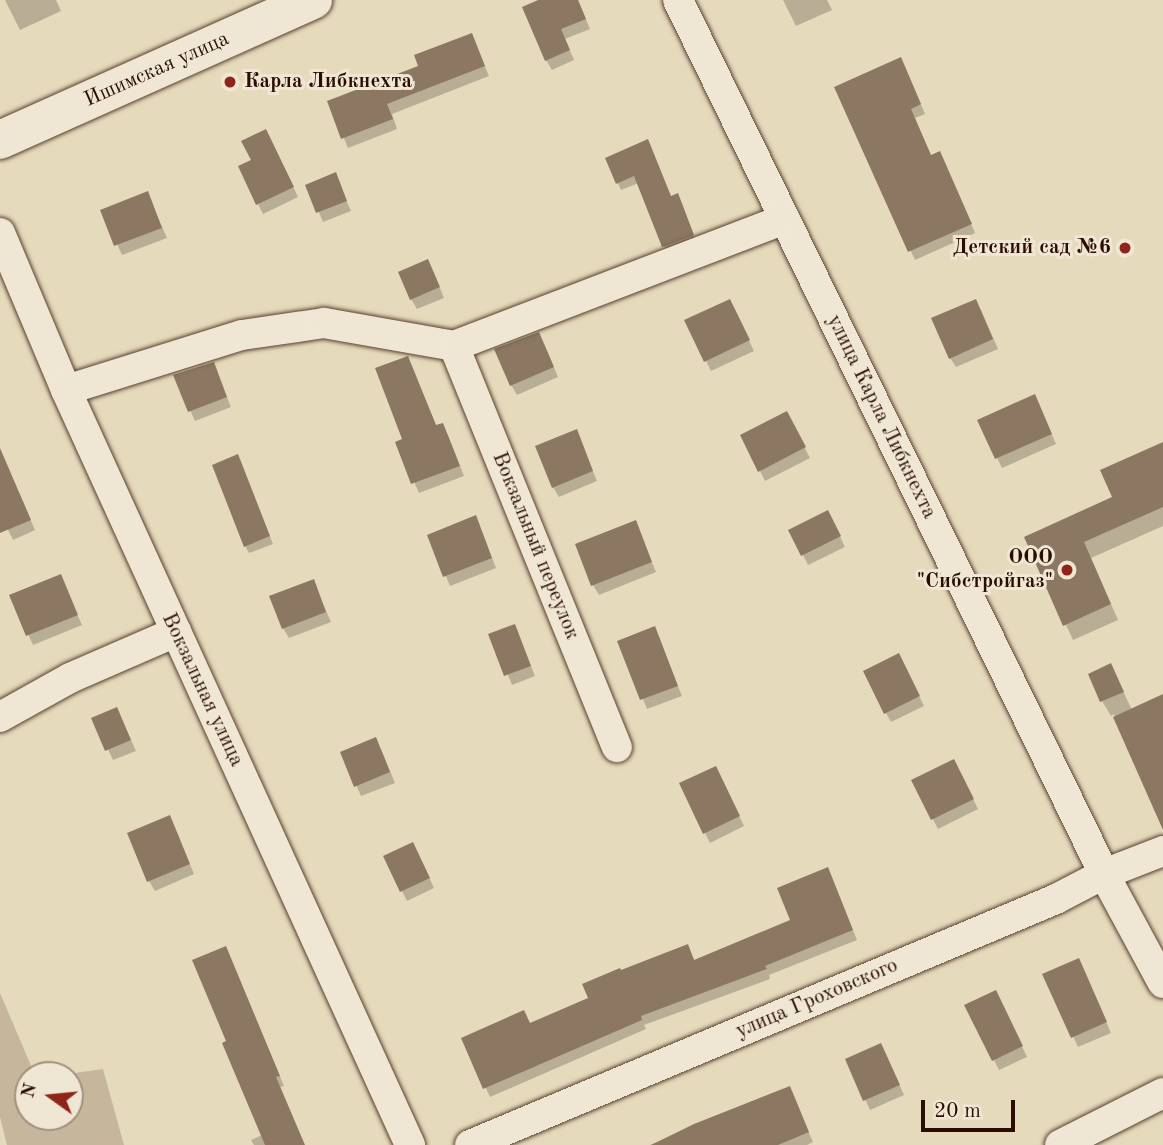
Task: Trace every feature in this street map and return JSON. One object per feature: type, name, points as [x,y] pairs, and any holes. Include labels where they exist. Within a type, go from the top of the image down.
[{"type":"main road","name":"Ишимская улица","points":[[0,140],[313,0]]},
{"type":"street","name":"улица Карла Либкнехта","points":[[678,0],[1104,874],[1163,983]]},
{"type":"street","points":[[66,390],[242,335],[324,323],[454,346],[784,219]]},
{"type":"street","name":"Вокзальная улица","points":[[0,233],[66,390],[410,1145]]},
{"type":"street","name":"Вокзальный переулок","points":[[454,346],[617,747]]},
{"type":"street","points":[[0,716],[69,678],[176,632]]},
{"type":"street","name":"улица Гроховского","points":[[470,1145],[1043,905],[1104,874],[1163,851]]},
{"type":"street","points":[[1060,1145],[1163,1093]]},
{"type":"shaded area","points":[[0,993],[29,1061],[14,1061],[14,1131],[84,1131],[84,1072],[103,1069],[124,1145],[7,1145],[0,1117]]},
{"type":"building","points":[[538,0],[578,0],[586,19],[561,29],[570,50],[545,61],[522,7]]},
{"type":"building","points":[[472,33],[485,66],[387,104],[393,119],[341,139],[327,101],[418,66],[414,55]]},
{"type":"building","points":[[901,57],[921,104],[911,109],[931,155],[940,151],[972,224],[908,252],[834,87]]},
{"type":"building","points":[[266,129],[294,187],[256,205],[238,166],[251,160],[241,141]]},
{"type":"building","points":[[648,139],[671,196],[678,193],[694,235],[662,247],[634,176],[616,184],[605,158]]},
{"type":"building","points":[[336,172],[347,201],[316,213],[305,185]]},
{"type":"building","points":[[148,191],[162,228],[114,246],[100,210]]},
{"type":"building","points":[[428,259],[440,287],[410,300],[398,272]]},
{"type":"building","points":[[730,299],[750,340],[704,362],[684,320]]},
{"type":"building","points":[[976,299],[993,339],[949,359],[931,318]]},
{"type":"building","points":[[539,332],[554,367],[510,386],[494,349]]},
{"type":"building","points":[[408,356],[436,425],[443,423],[460,466],[411,484],[395,442],[402,439],[375,368]]},
{"type":"building","points":[[214,362],[227,397],[188,412],[173,375]]},
{"type":"building","points":[[1035,394],[1052,434],[995,459],[977,420]]},
{"type":"building","points":[[787,411],[806,447],[758,472],[740,435]]},
{"type":"building","points":[[577,429],[593,471],[552,488],[535,446]]},
{"type":"building","points":[[1163,442],[1163,507],[1084,542],[1111,604],[1063,626],[1024,537],[1112,497],[1100,470]]},
{"type":"building","points":[[0,448],[31,520],[0,533]]},
{"type":"building","points":[[238,454],[270,536],[244,547],[212,465]]},
{"type":"building","points":[[828,510],[841,536],[801,556],[788,530]]},
{"type":"building","points":[[476,515],[492,558],[443,577],[427,535]]},
{"type":"building","points":[[636,520],[652,562],[591,586],[575,544]]},
{"type":"building","points":[[61,574],[78,615],[26,636],[9,595]]},
{"type":"building","points":[[314,579],[326,612],[282,629],[269,596]]},
{"type":"building","points":[[515,624],[531,666],[504,676],[488,634]]},
{"type":"building","points":[[655,626],[678,686],[640,700],[617,641]]},
{"type":"building","points":[[899,653],[920,696],[884,714],[863,671]]},
{"type":"building","points":[[1111,663],[1124,692],[1100,702],[1088,674]]},
{"type":"building","points":[[1163,694],[1163,830],[1113,717]]},
{"type":"building","points":[[117,707],[131,740],[105,751],[91,718]]},
{"type":"building","points":[[376,737],[390,772],[354,787],[340,752]]},
{"type":"building","points":[[954,759],[974,799],[931,820],[911,780]]},
{"type":"building","points":[[716,766],[740,816],[703,834],[679,783]]},
{"type":"building","points":[[170,815],[190,864],[147,882],[127,833]]},
{"type":"building","points":[[413,842],[430,878],[400,892],[383,856]]},
{"type":"building","points":[[828,867],[853,930],[765,966],[767,969],[641,1016],[642,1020],[483,1089],[461,1038],[524,1010],[530,1023],[588,998],[582,984],[620,968],[621,970],[688,944],[694,960],[790,920],[777,888]]},
{"type":"building","points":[[226,946],[280,1076],[276,1077],[305,1145],[265,1145],[222,1043],[226,1041],[192,960]]},
{"type":"building","points":[[1079,958],[1107,1022],[1071,1038],[1042,974]]},
{"type":"building","points":[[996,990],[1023,1046],[992,1061],[964,1005]]},
{"type":"building","points":[[881,1043],[900,1085],[863,1101],[845,1059]]},
{"type":"building","points":[[790,1086],[809,1132],[778,1145],[651,1145],[694,1124]]},
{"type":"place","name":"Карла Либкнехта","points":[[230,82]]},
{"type":"place","name":"Детский сад №6","points":[[1125,248]]},
{"type":"place","name":"ООО \"Сибстройгаз\"","points":[[1067,570]]}]
